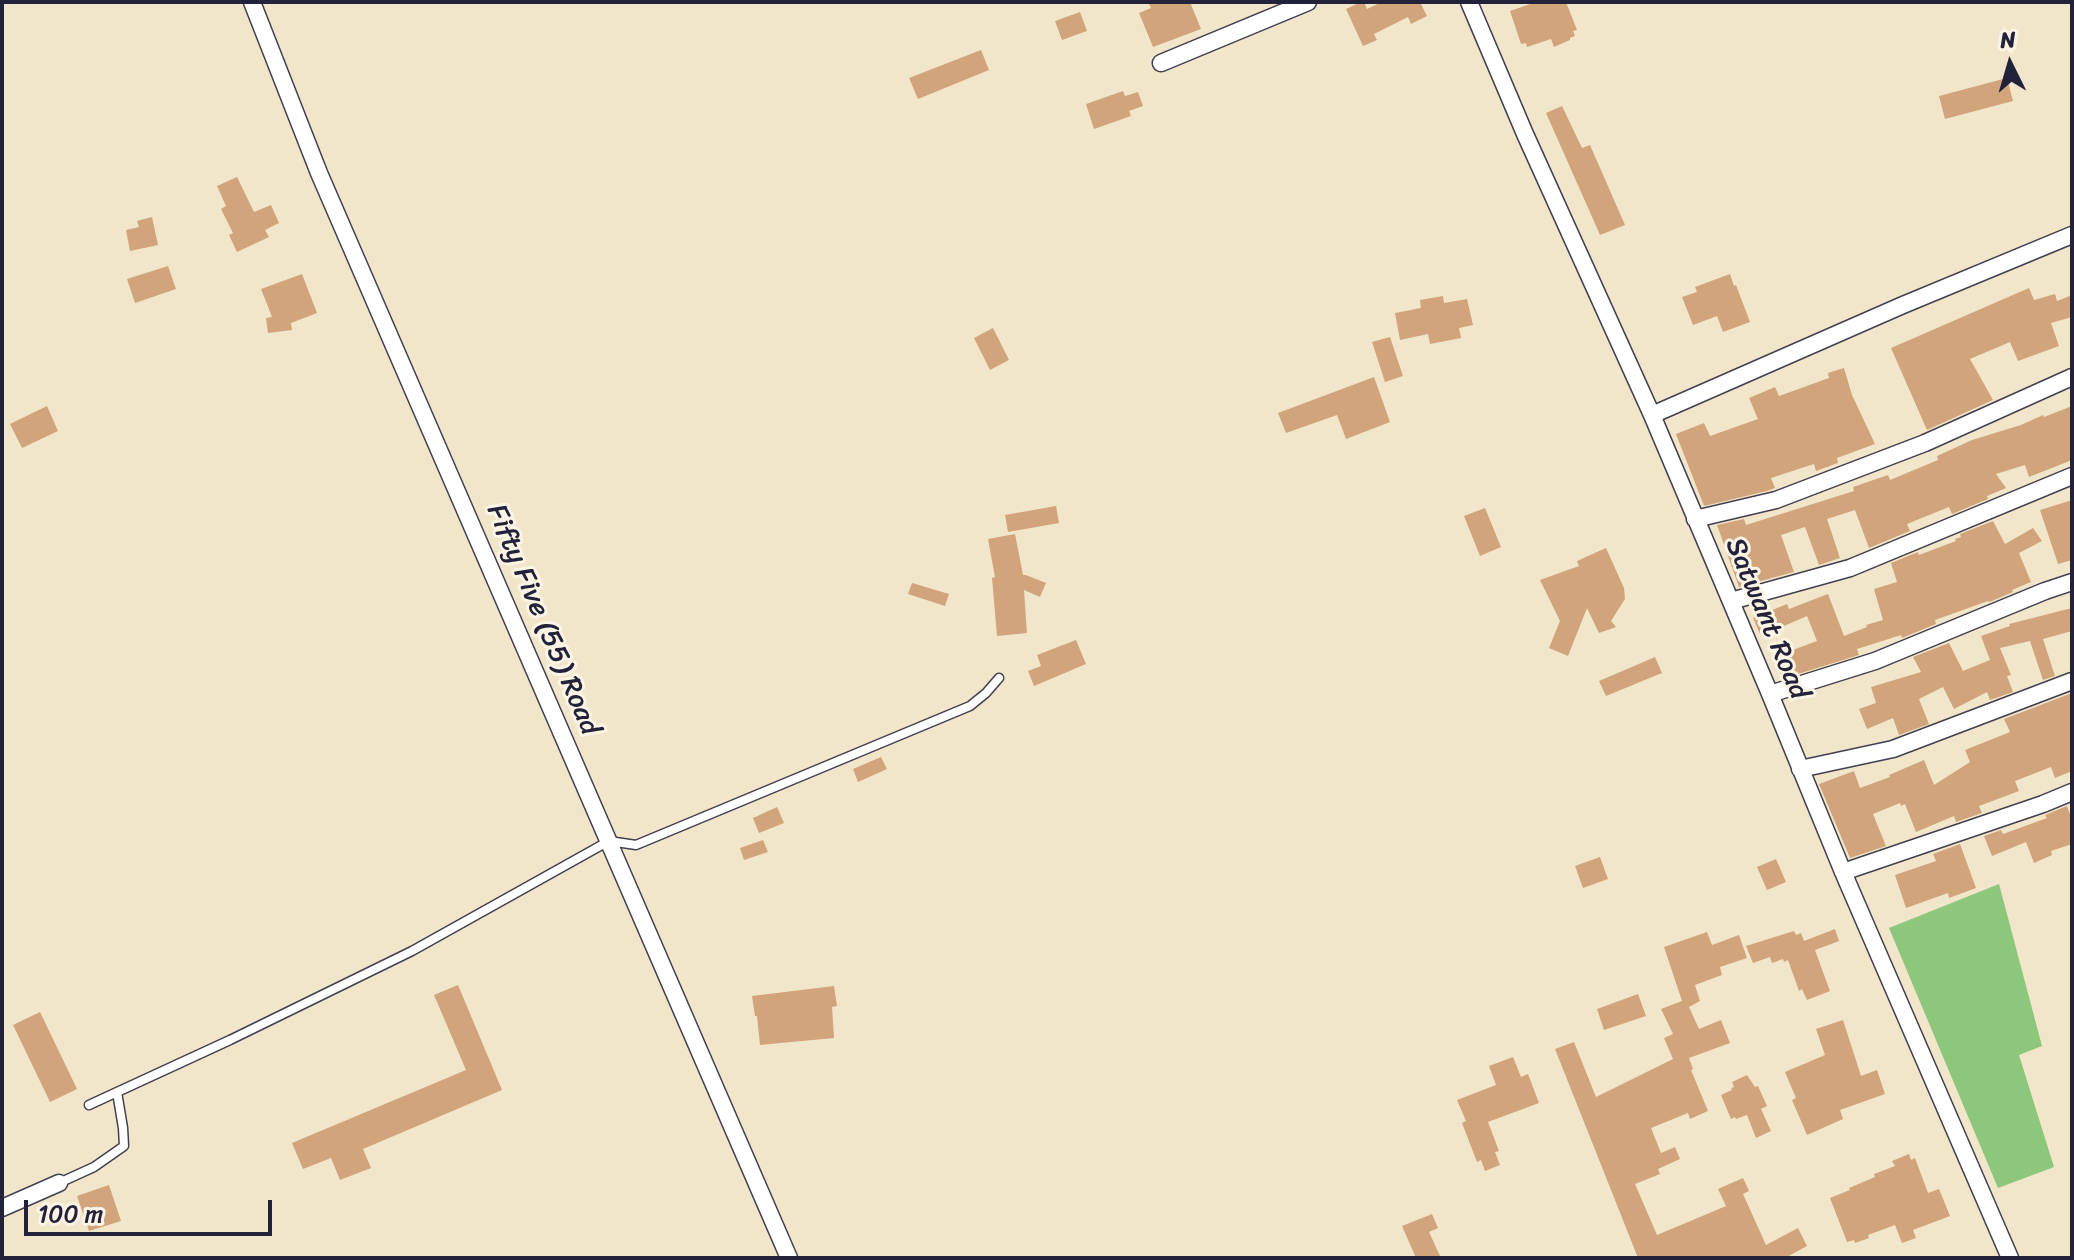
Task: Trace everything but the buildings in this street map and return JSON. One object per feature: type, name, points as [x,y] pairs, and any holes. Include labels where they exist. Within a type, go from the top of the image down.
[{"type":"street","name":"Fifty Five (55) Road","points":[[252,2],[319,173],[789,1258]]},
{"type":"street","points":[[1161,63],[1308,2]]},
{"type":"street","name":"Satwant Road","points":[[1469,2],[1652,415],[1843,872],[2010,1258]]},
{"type":"street","points":[[1652,415],[2072,235]]},
{"type":"street","points":[[1695,519],[1776,500],[1925,443],[2072,377]]},
{"type":"street","points":[[1731,601],[1850,568],[2072,476]]},
{"type":"street","points":[[1770,694],[1875,661],[2072,582]]},
{"type":"street","points":[[1800,769],[1893,749],[2072,681]]},
{"type":"street","points":[[1843,872],[2072,792]]},
{"type":"street","points":[[2,1208],[59,1183]]},
{"type":"lane","points":[[89,1105],[412,951],[609,841],[636,845],[970,706],[999,678]]},
{"type":"lane","points":[[59,1183],[94,1167],[124,1146],[117,1092]]},
{"type":"green space","points":[[1999,884],[2042,1046],[2019,1055],[2054,1167],[1998,1188],[1889,928]]}]
